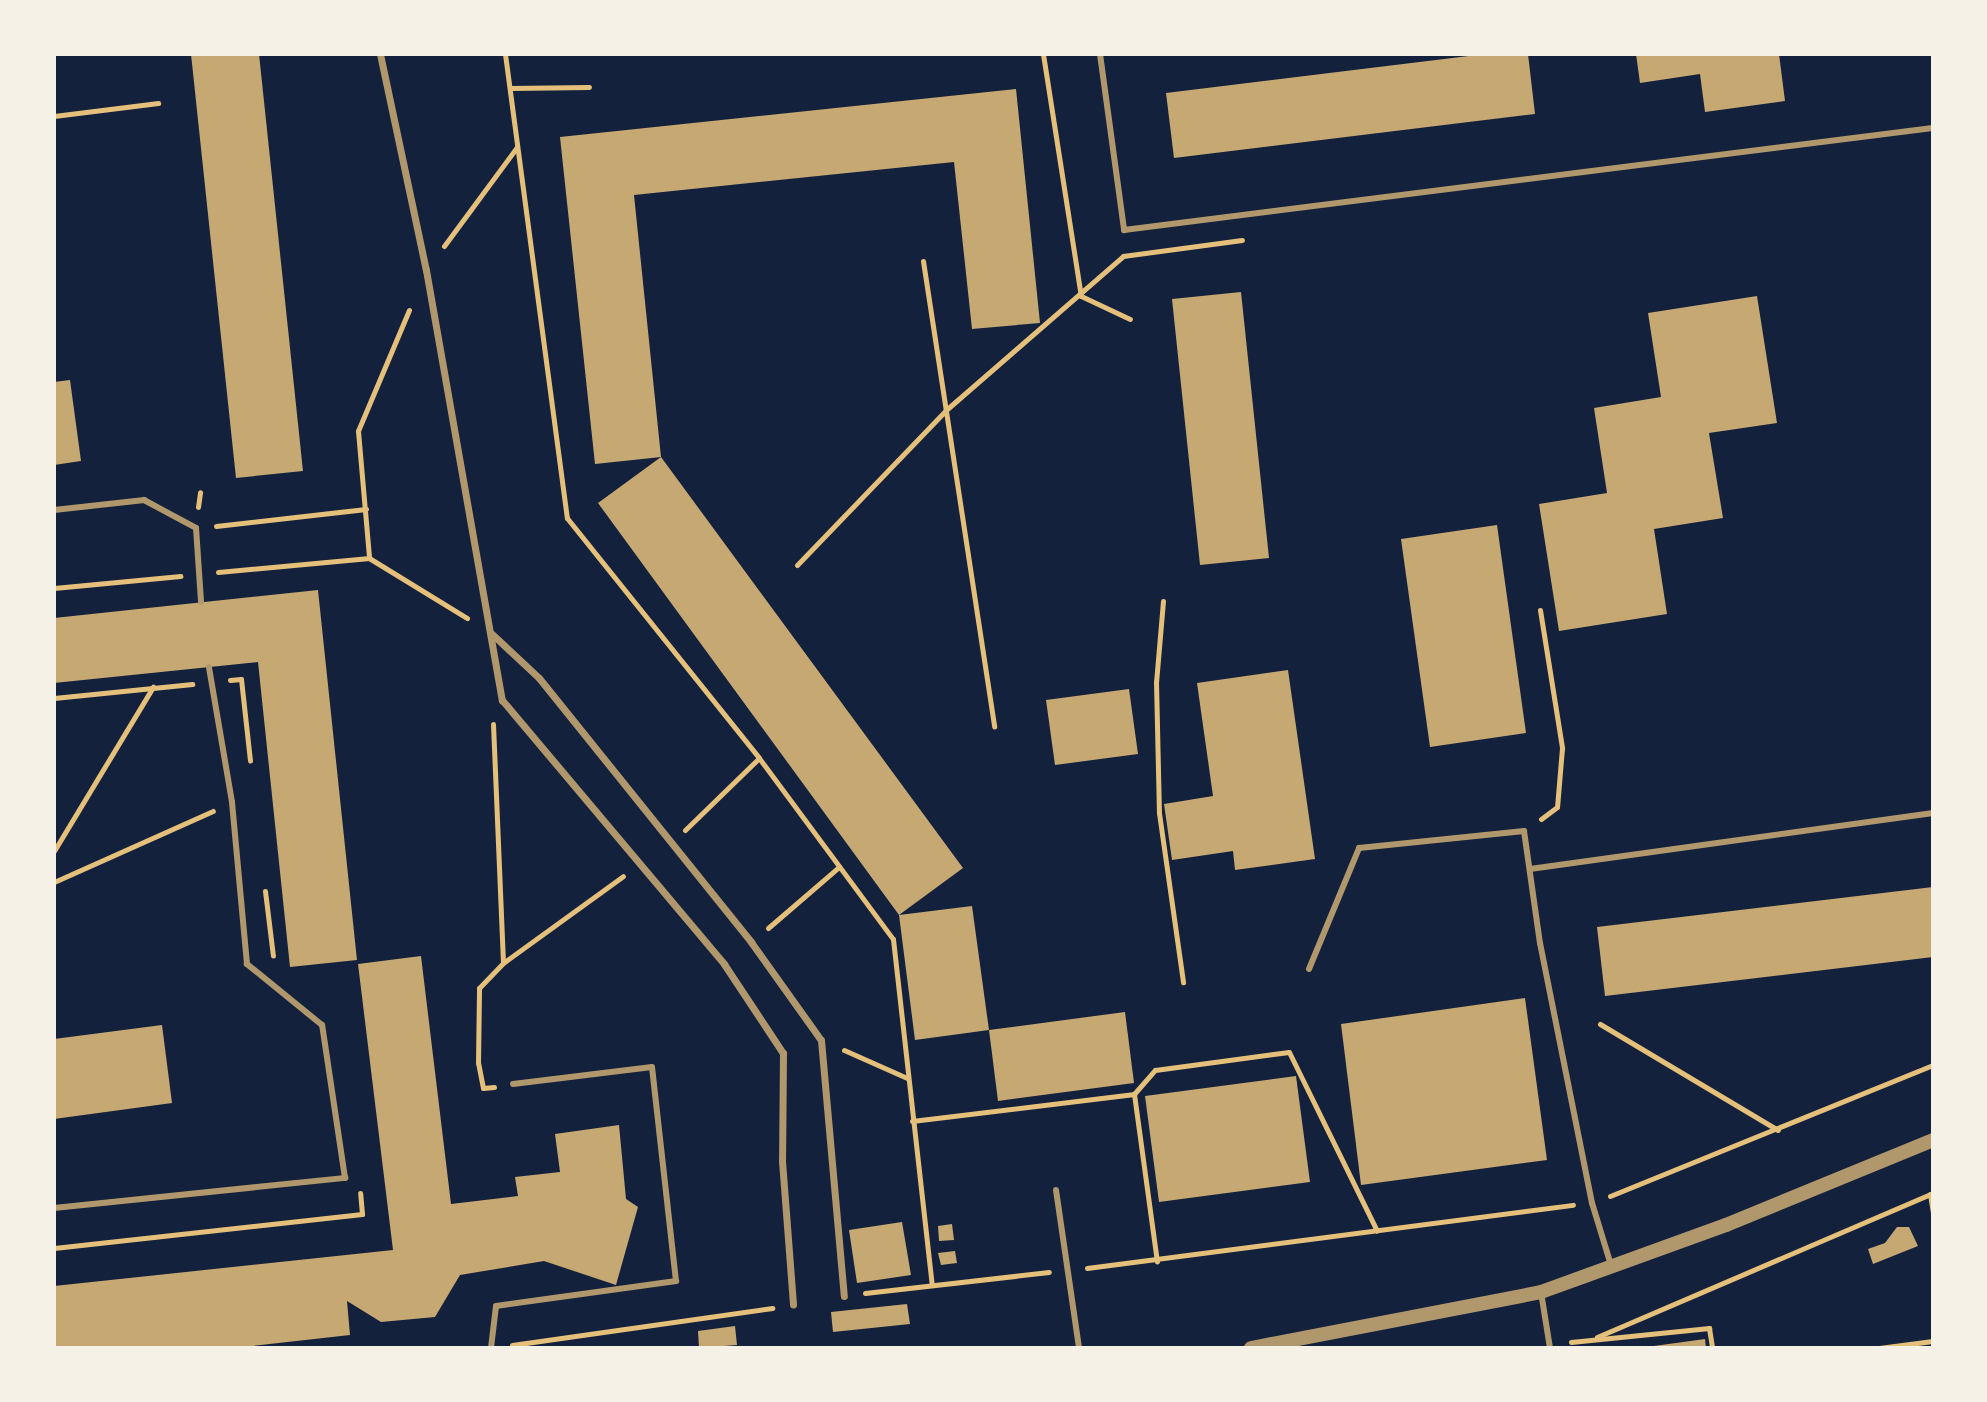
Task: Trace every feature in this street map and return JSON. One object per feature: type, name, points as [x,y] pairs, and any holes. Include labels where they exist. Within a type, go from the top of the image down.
[{"type":"street","points":[[380,54],[426,270],[502,700],[724,964],[783,1053],[782,1161],[793,1305]]},
{"type":"street","points":[[492,634],[539,678],[751,942],[821,1040],[844,1296]]},
{"type":"street","points":[[1251,1348],[1541,1292],[1612,1268],[1933,1140]]},
{"type":"lane","points":[[1100,54],[1124,230],[1933,128]]},
{"type":"lane","points":[[54,510],[144,500],[196,528],[201,602]]},
{"type":"lane","points":[[54,1208],[345,1178],[322,1025],[247,964],[232,802],[209,667]]},
{"type":"lane","points":[[1530,869],[1933,813]]},
{"type":"lane","points":[[1309,969],[1359,848],[1524,831],[1592,1203],[1612,1268]]},
{"type":"lane","points":[[491,1348],[496,1306],[676,1281],[652,1067],[513,1084]]},
{"type":"lane","points":[[1056,1190],[1079,1348]]},
{"type":"lane","points":[[1541,1292],[1550,1348]]},
{"type":"path","points":[[505,54],[567,518],[893,939],[932,1285]]},
{"type":"path","points":[[1043,54],[1081,296]]},
{"type":"path","points":[[510,88],[589,87]]},
{"type":"path","points":[[54,116],[158,103]]},
{"type":"path","points":[[492,634],[369,558],[358,431],[426,270],[518,146]]},
{"type":"path","points":[[797,565],[946,410],[1081,296],[1123,256]]},
{"type":"path","points":[[923,261],[994,727]]},
{"type":"path","points":[[1081,296],[1130,319]]},
{"type":"path","points":[[196,528],[366,509]]},
{"type":"path","points":[[1163,601],[1156,682],[1159,813],[1183,982]]},
{"type":"path","points":[[1524,831],[1557,807],[1562,748],[1540,610]]},
{"type":"path","points":[[54,851],[153,687]]},
{"type":"path","points":[[502,700],[492,717],[503,963],[479,988],[478,1063],[483,1088],[513,1084]]},
{"type":"path","points":[[54,882],[232,802]]},
{"type":"path","points":[[751,942],[839,867]]},
{"type":"path","points":[[1600,1024],[1779,1130]]},
{"type":"path","points":[[821,1040],[907,1078]]},
{"type":"path","points":[[912,1121],[1134,1094],[1155,1070],[1289,1052],[1377,1231]]},
{"type":"path","points":[[844,1296],[1157,1261],[1592,1203],[1779,1130],[1933,1065]]},
{"type":"path","points":[[1134,1094],[1157,1261]]},
{"type":"path","points":[[1712,1348],[1709,1328],[1597,1337],[1932,1194],[1933,1212]]},
{"type":"path","points":[[491,1348],[793,1305]]},
{"type":"path","points":[[1879,1348],[1933,1341]]},
{"type":"building","points":[[191,54],[259,54],[303,471],[236,478]]},
{"type":"building","points":[[1485,54],[1528,54],[1535,114],[1174,158],[1166,93]]},
{"type":"building","points":[[1636,54],[1779,54],[1785,101],[1705,112],[1700,74],[1640,83]]},
{"type":"building","points":[[1016,89],[1040,323],[972,329],[954,162],[634,195],[661,457],[595,464],[560,137]]},
{"type":"building","points":[[1241,292],[1269,558],[1200,565],[1172,299]]},
{"type":"building","points":[[1757,296],[1777,423],[1709,433],[1723,518],[1654,529],[1667,614],[1559,631],[1539,504],[1607,493],[1594,408],[1661,397],[1648,313]]},
{"type":"building","points":[[70,380],[81,461],[54,465],[54,382]]},
{"type":"building","points":[[661,457],[963,868],[899,915],[598,503]]},
{"type":"building","points":[[1497,525],[1526,733],[1430,747],[1401,539]]},
{"type":"building","points":[[318,590],[357,960],[290,967],[258,662],[54,683],[54,618]]},
{"type":"building","points":[[1288,670],[1315,859],[1235,870],[1233,851],[1172,860],[1164,804],[1213,796],[1197,683]]},
{"type":"building","points":[[1129,689],[1138,754],[1055,765],[1046,700]]},
{"type":"building","points":[[1933,887],[1933,957],[1605,996],[1597,927]]},
{"type":"building","points":[[972,906],[989,1030],[915,1040],[899,915]]},
{"type":"building","points":[[421,956],[451,1204],[518,1196],[515,1177],[560,1172],[555,1134],[619,1125],[626,1199],[638,1207],[616,1285],[544,1261],[460,1275],[435,1317],[381,1322],[347,1301],[350,1335],[235,1348],[54,1348],[54,1286],[393,1250],[358,964]]},
{"type":"building","points":[[1525,998],[1547,1160],[1361,1185],[1341,1024]]},
{"type":"building","points":[[1125,1012],[1134,1083],[998,1101],[989,1030]]},
{"type":"building","points":[[162,1025],[172,1103],[54,1119],[54,1039]]},
{"type":"building","points":[[1296,1076],[1310,1182],[1159,1202],[1145,1096]]},
{"type":"building","points":[[902,1222],[911,1275],[857,1283],[849,1230]]},
{"type":"building","points":[[952,1224],[954,1240],[939,1241],[938,1226]]},
{"type":"building","points":[[1897,1227],[1909,1227],[1918,1246],[1873,1264],[1868,1249],[1885,1243]]},
{"type":"building","points":[[955,1251],[957,1263],[941,1265],[938,1253]]},
{"type":"building","points":[[907,1304],[910,1324],[833,1332],[831,1312]]},
{"type":"building","points":[[735,1326],[737,1345],[699,1348],[698,1331]]},
{"type":"building","points":[[1705,1339],[1706,1348],[1654,1348],[1654,1346]]}]
